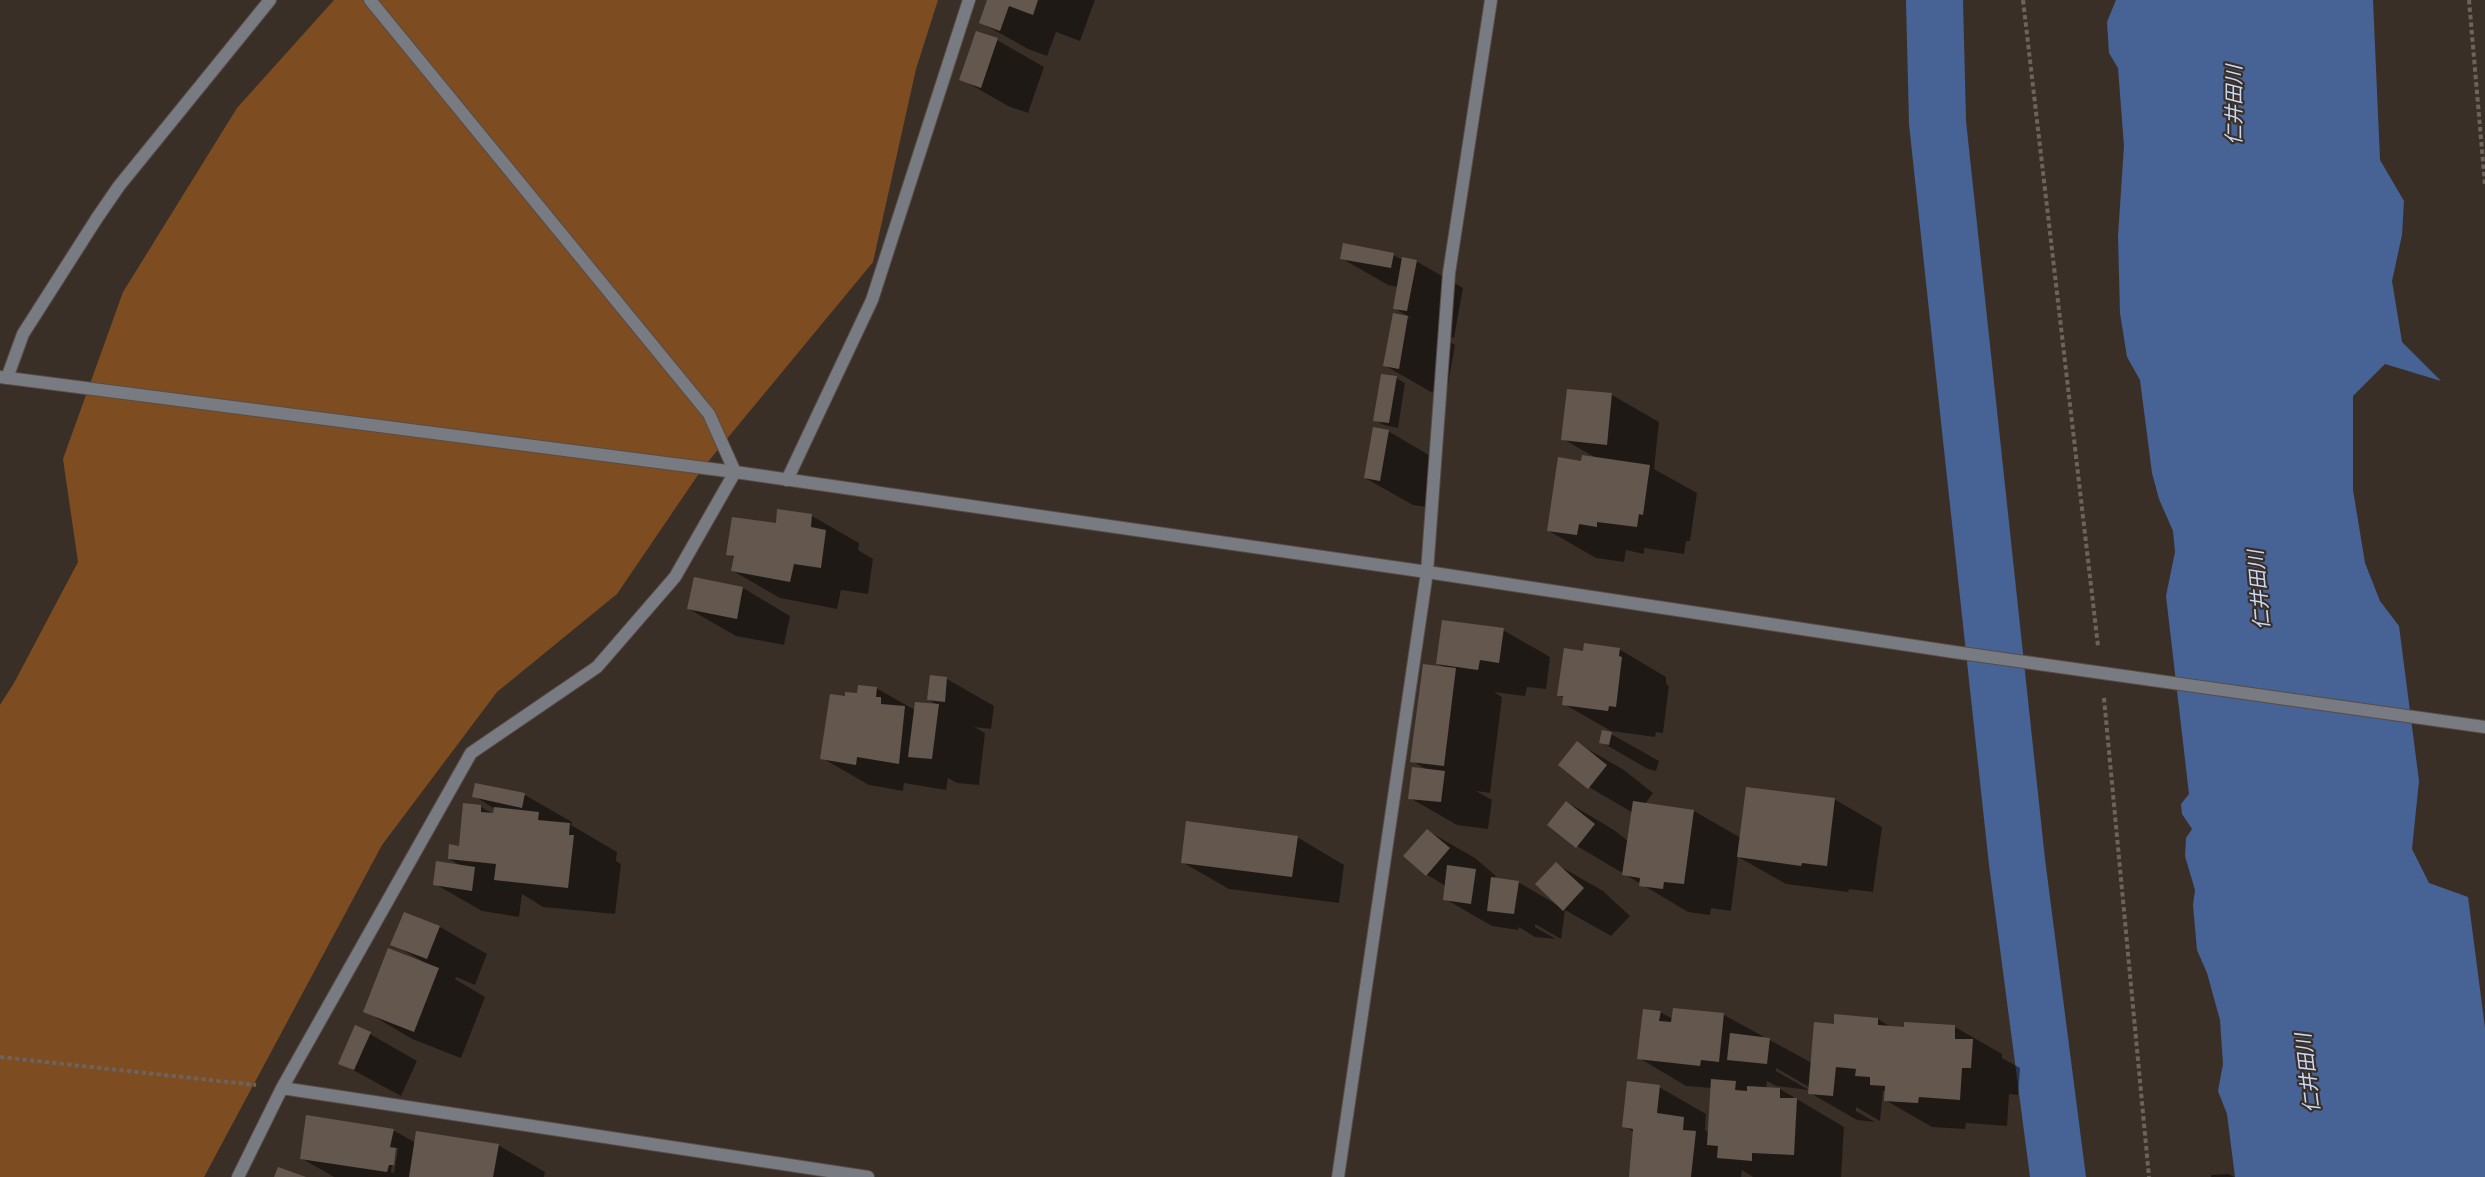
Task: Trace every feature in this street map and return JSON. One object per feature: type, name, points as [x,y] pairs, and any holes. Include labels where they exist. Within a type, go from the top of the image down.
[{"type":"street","points":[[270,0],[119,186],[23,334],[4,377],[735,472],[1427,572],[2076,670],[2118,674],[2485,727]]},
{"type":"street","points":[[370,0],[709,414],[735,472]]},
{"type":"street","points":[[787,480],[872,300],[969,0]]},
{"type":"street","points":[[1338,1177],[1427,572],[1449,273],[1491,0]]},
{"type":"street","points":[[238,1177],[282,1088],[471,753],[597,667],[675,577],[735,472]]},
{"type":"street","points":[[282,1088],[868,1177]]},
{"type":"path","points":[[2023,0],[2102,672],[2149,1177]]},
{"type":"path","points":[[2469,0],[2485,185]]},
{"type":"path","points":[[0,1057],[282,1088]]},
{"type":"shaded area","points":[[334,0],[938,0],[916,69],[873,262],[702,469],[617,594],[497,692],[382,845],[204,1177],[0,1177],[0,705],[78,562],[63,459],[123,292],[237,108]]},
{"type":"water","points":[[1906,0],[1963,0],[1966,121],[2045,859],[2086,1177],[2030,1177],[1989,865],[1909,124]]},
{"type":"water","name":"仁井田川","points":[[2116,0],[2373,0],[2380,160],[2404,201],[2402,235],[2392,281],[2402,342],[2441,381],[2385,364],[2353,396],[2353,490],[2365,563],[2380,601],[2399,626],[2419,781],[2412,849],[2429,883],[2468,897],[2485,1028],[2485,1177],[2235,1177],[2227,1114],[2218,1091],[2223,1064],[2220,1020],[2207,973],[2197,950],[2193,905],[2195,890],[2185,856],[2186,838],[2192,829],[2182,814],[2181,804],[2189,794],[2166,596],[2175,552],[2173,531],[2159,499],[2152,473],[2140,380],[2127,357],[2120,313],[2118,236],[2124,146],[2118,68],[2109,53],[2107,22]]},
{"type":"building","points":[[987,0],[1038,0],[1033,15],[1009,6],[1000,31],[979,23]]},
{"type":"building","points":[[976,31],[998,38],[981,88],[959,80]]},
{"type":"building","points":[[1343,243],[1394,253],[1391,268],[1340,259]]},
{"type":"building","points":[[1402,257],[1417,260],[1407,311],[1393,309]]},
{"type":"building","points":[[1393,313],[1408,316],[1399,369],[1383,366]]},
{"type":"building","points":[[1381,374],[1397,376],[1389,423],[1373,421]]},
{"type":"building","points":[[1567,389],[1612,393],[1607,445],[1561,440]]},
{"type":"building","points":[[1373,427],[1389,430],[1380,481],[1364,478]]},
{"type":"building","points":[[1582,455],[1650,465],[1643,515],[1639,514],[1637,527],[1597,522],[1597,527],[1579,524],[1577,535],[1547,531],[1558,457],[1581,461]]},
{"type":"building","points":[[777,509],[812,514],[811,527],[826,530],[821,568],[794,564],[790,582],[731,571],[734,556],[726,555],[732,517],[776,523]]},
{"type":"building","points":[[694,577],[743,587],[737,619],[687,609]]},
{"type":"building","points":[[1442,620],[1504,628],[1499,663],[1480,660],[1478,670],[1436,664]]},
{"type":"building","points":[[1584,643],[1620,648],[1619,656],[1622,657],[1616,707],[1609,706],[1608,711],[1562,705],[1563,696],[1557,696],[1564,648],[1583,651]]},
{"type":"building","points":[[1423,664],[1456,668],[1444,766],[1410,762]]},
{"type":"building","points":[[930,675],[947,677],[945,702],[927,700]]},
{"type":"building","points":[[858,685],[877,687],[876,697],[881,697],[881,704],[905,706],[899,764],[857,757],[856,765],[820,759],[830,694],[845,696],[845,692],[857,693]]},
{"type":"building","points":[[915,702],[939,704],[932,759],[908,757]]},
{"type":"building","points":[[1602,730],[1612,732],[1609,745],[1599,743]]},
{"type":"building","points":[[1577,741],[1607,765],[1588,789],[1558,765]]},
{"type":"building","points":[[1412,767],[1445,771],[1441,802],[1408,799]]},
{"type":"building","points":[[475,783],[525,793],[522,808],[472,797]]},
{"type":"building","points":[[1746,787],[1835,798],[1827,866],[1802,863],[1801,866],[1737,857]]},
{"type":"building","points":[[1566,801],[1595,824],[1576,848],[1547,825]]},
{"type":"building","points":[[1633,801],[1694,810],[1684,884],[1664,882],[1663,889],[1639,886],[1640,878],[1622,875]]},
{"type":"building","points":[[463,803],[481,805],[481,812],[493,813],[494,807],[539,812],[538,820],[570,823],[569,835],[574,835],[568,888],[494,880],[496,864],[448,859],[449,844],[459,846]]},
{"type":"building","points":[[1186,821],[1298,836],[1292,877],[1181,863]]},
{"type":"building","points":[[1427,829],[1450,848],[1426,876],[1403,856]]},
{"type":"building","points":[[436,861],[475,867],[472,891],[433,885]]},
{"type":"building","points":[[1556,862],[1584,888],[1563,911],[1535,884]]},
{"type":"building","points":[[1447,865],[1476,869],[1471,904],[1443,900]]},
{"type":"building","points":[[1491,877],[1519,881],[1514,914],[1487,911]]},
{"type":"building","points":[[404,912],[440,926],[427,959],[390,945]]},
{"type":"building","points":[[388,948],[439,968],[414,1032],[363,1012]]},
{"type":"building","points":[[1673,1008],[1724,1013],[1719,1062],[1701,1060],[1700,1066],[1637,1059],[1643,1009],[1661,1011],[1659,1021],[1671,1022]]},
{"type":"building","points":[[1834,1014],[1878,1018],[1878,1025],[1904,1027],[1904,1022],[1955,1025],[1955,1039],[1973,1039],[1971,1068],[1962,1068],[1960,1100],[1919,1097],[1918,1103],[1884,1101],[1885,1086],[1870,1085],[1870,1077],[1855,1076],[1856,1069],[1836,1067],[1833,1096],[1808,1094],[1814,1022],[1834,1024]]},
{"type":"building","points":[[355,1025],[371,1032],[354,1070],[338,1064]]},
{"type":"building","points":[[1730,1033],[1770,1038],[1767,1064],[1727,1060]]},
{"type":"building","points":[[1711,1079],[1736,1081],[1735,1090],[1747,1091],[1747,1086],[1780,1088],[1780,1098],[1797,1098],[1794,1155],[1752,1153],[1752,1161],[1717,1158],[1718,1146],[1707,1145]]},
{"type":"building","points":[[1627,1081],[1660,1085],[1657,1113],[1684,1117],[1683,1130],[1696,1131],[1691,1177],[1629,1177],[1633,1129],[1622,1127]]},
{"type":"building","points":[[306,1115],[394,1129],[390,1147],[396,1148],[394,1165],[389,1165],[387,1172],[300,1159]]},
{"type":"building","points":[[416,1131],[499,1144],[493,1177],[409,1177]]},
{"type":"building","points":[[278,1167],[306,1177],[274,1177]]}]
